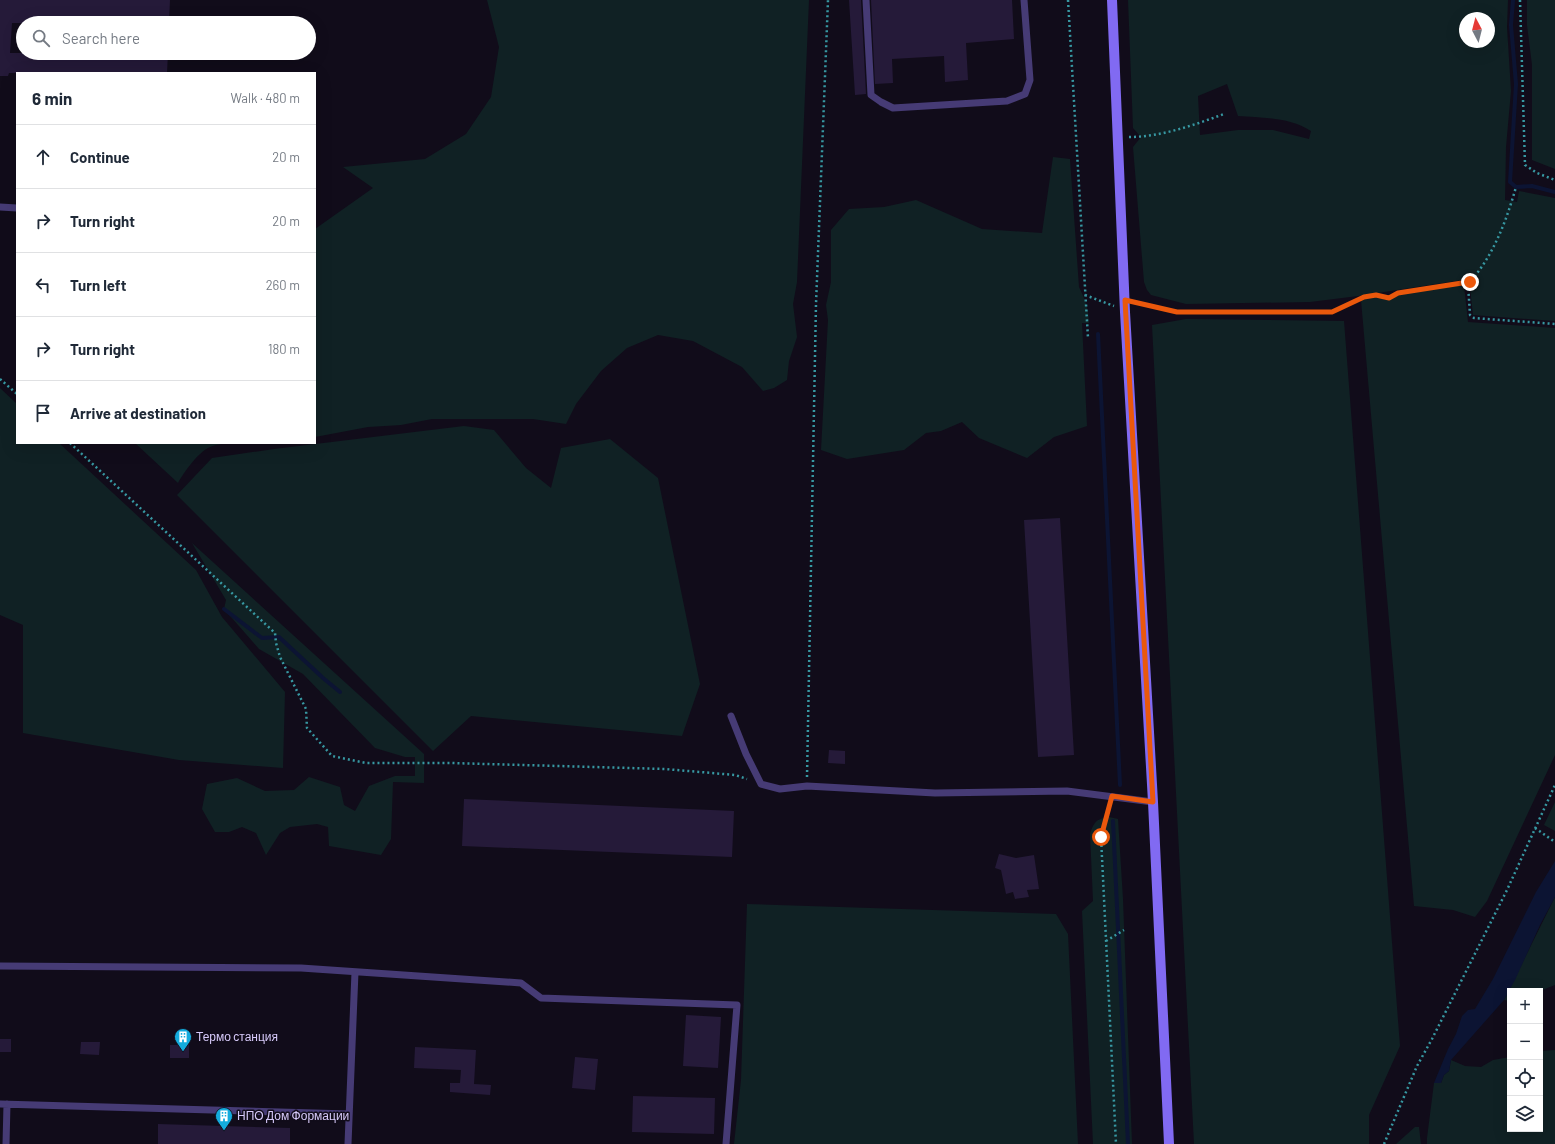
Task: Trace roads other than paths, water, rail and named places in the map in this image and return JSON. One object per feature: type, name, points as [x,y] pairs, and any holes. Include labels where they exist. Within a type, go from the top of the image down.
[{"type":"main road","points":[[1112,0],[1125,303],[1153,802],[1169,1144]]},
{"type":"lane","points":[[866,0],[871,95],[892,108],[1007,101],[1025,94],[1030,80],[1024,0]]},
{"type":"lane","points":[[0,207],[16,208]]},
{"type":"lane","points":[[731,716],[760,784],[780,789],[807,786],[935,793],[1068,791],[1153,802]]},
{"type":"lane","points":[[0,966],[301,968],[521,983],[541,998],[737,1005],[726,1144]]},
{"type":"lane","points":[[348,1144],[354,972]]},
{"type":"lane","points":[[6,1144],[4,1104],[349,1114]]},
{"type":"water","points":[[1555,861],[1555,897],[1540,925],[1515,980],[1511,988],[1507,988],[1507,995],[1504,1000],[1451,1060],[1449,1071],[1444,1075],[1441,1083],[1434,1083],[1456,1034],[1462,1016],[1468,1010],[1475,1009],[1493,979],[1536,892]]},
{"type":"waterway","points":[[1513,0],[1511,25],[1516,84],[1510,182],[1516,187],[1532,186],[1555,192]]},
{"type":"waterway","points":[[1098,334],[1120,785]]},
{"type":"waterway","points":[[224,609],[262,638],[279,637],[340,692]]},
{"type":"waterway","points":[[1113,821],[1128,1144]]},
{"type":"place","name":"Термо станция","points":[[183,1052]]},
{"type":"place","name":"НПО Дом Формации","points":[[224,1131]]}]
